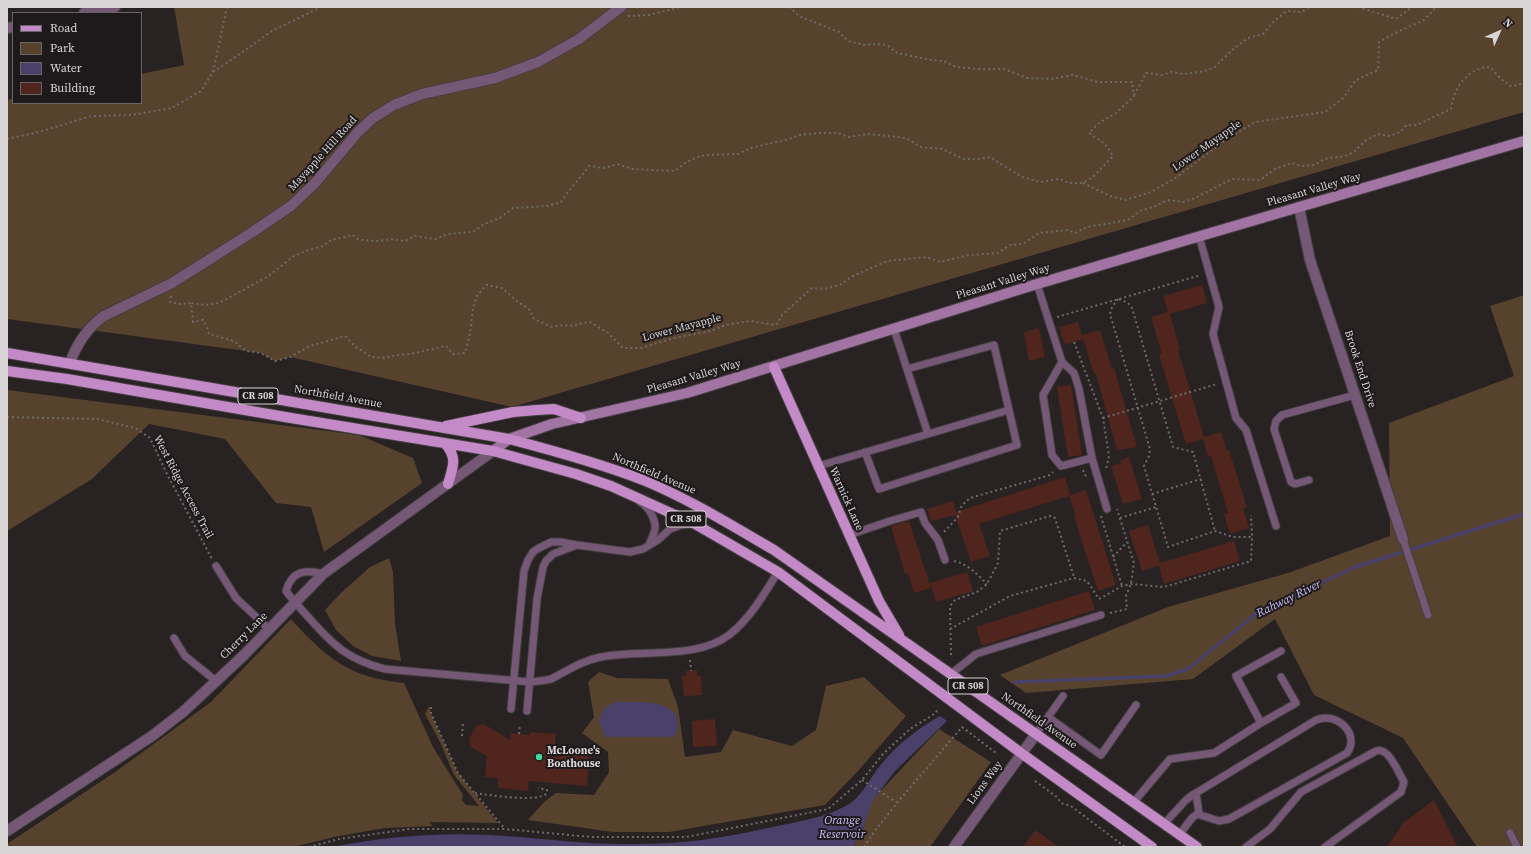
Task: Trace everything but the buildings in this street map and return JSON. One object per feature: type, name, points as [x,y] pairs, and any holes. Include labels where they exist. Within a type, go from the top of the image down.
[{"type":"main road","name":"Pleasant Valley Way","points":[[493,451],[509,439],[552,424],[687,394],[1037,284],[1524,141]]},
{"type":"main road","name":"Northfield Avenue","points":[[7,353],[509,439],[582,458],[644,481],[680,497],[718,517],[774,550],[1196,847]]},
{"type":"main road","name":"Warnick Lane","points":[[774,367],[879,601],[901,639]]},
{"type":"main road","name":"CR 508","points":[[7,370],[493,451],[576,474],[611,486],[695,524],[778,572],[1022,753],[1152,847]]},
{"type":"main road","points":[[440,427],[512,412],[537,410],[554,409],[581,418]]},
{"type":"main road","points":[[446,443],[453,452],[454,465],[448,484]]},
{"type":"main road","points":[[858,631],[868,616]]},
{"type":"street","points":[[89,12],[115,7]]},
{"type":"street","name":"Mayapple Hill Road","points":[[70,363],[74,350],[94,323],[104,316],[172,283],[291,206],[315,183],[358,132],[373,118],[394,105],[422,94],[495,78],[538,62],[579,39],[621,7]]},
{"type":"street","name":"Brook End Drive","points":[[1299,206],[1310,260],[1403,539]]},
{"type":"street","name":"Cherry Lane","points":[[7,831],[152,736],[183,712],[323,574],[493,451]]},
{"type":"street","name":"Lions Way","points":[[954,847],[1036,734]]},
{"type":"lane","points":[[1199,236],[1219,308],[1212,334],[1236,418],[1246,430],[1276,526]]},
{"type":"lane","points":[[1037,284],[1062,362],[1074,374],[1079,389],[1092,458],[1107,509]]},
{"type":"lane","points":[[894,329],[928,434]]},
{"type":"lane","points":[[865,452],[879,489],[1017,445],[994,345],[907,369]]},
{"type":"lane","points":[[1062,362],[1043,395],[1052,455],[1061,466],[1092,458]]},
{"type":"lane","points":[[1309,480],[1295,484],[1291,482],[1274,429],[1276,421],[1282,415],[1356,395]]},
{"type":"lane","points":[[818,466],[1009,410]]},
{"type":"lane","points":[[611,486],[645,504],[654,520],[655,528],[649,545]]},
{"type":"lane","points":[[849,535],[890,520],[921,512],[925,523],[938,540],[945,560]]},
{"type":"lane","points":[[511,709],[524,571],[528,560],[539,548],[551,542],[560,542],[630,552],[643,549],[658,540],[670,528],[680,525],[695,524]]},
{"type":"lane","points":[[1403,539],[1428,615]]},
{"type":"lane","points":[[527,711],[537,599],[543,567],[546,561],[554,554],[577,545]]},
{"type":"lane","points":[[216,566],[236,598],[269,628]]},
{"type":"lane","points":[[323,574],[311,571],[300,572],[289,583],[286,591],[294,603],[334,645],[351,656],[374,666],[396,670],[530,682],[550,679],[575,665],[599,657],[688,650],[718,641],[728,636],[756,606],[778,572]]},
{"type":"lane","points":[[951,674],[976,654],[1101,616]]},
{"type":"lane","points":[[174,638],[186,656],[216,681]]},
{"type":"lane","points":[[1261,723],[1236,676],[1281,651]]},
{"type":"lane","points":[[1133,803],[1170,759],[1214,753],[1296,703],[1282,677]]},
{"type":"lane","points":[[1036,734],[1063,696]]},
{"type":"lane","points":[[1048,717],[1101,755],[1136,705]]},
{"type":"lane","points":[[1164,824],[1185,801],[1196,793],[1323,717],[1334,719],[1342,724],[1350,735],[1351,747],[1347,753],[1229,819],[1219,821],[1199,814],[1192,818],[1179,834]]},
{"type":"lane","points":[[1252,846],[1270,829],[1294,798],[1301,792],[1376,751],[1382,750],[1389,756],[1404,782],[1404,787],[1401,792],[1325,847]]},
{"type":"lane","points":[[1196,793],[1199,814]]},
{"type":"lane","points":[[1510,833],[1517,847]]},
{"type":"path","points":[[7,139],[39,132],[91,116],[132,115],[172,108],[201,91],[213,72],[227,7]]},
{"type":"path","points":[[213,72],[272,31],[321,7]]},
{"type":"path","points":[[621,7],[628,17],[649,15],[681,7]]},
{"type":"path","points":[[789,7],[799,16],[839,32],[848,41],[864,45],[887,45],[897,53],[944,61],[956,67],[979,69],[1004,68],[1027,78],[1051,79],[1073,75],[1098,82],[1132,82],[1134,96]]},
{"type":"path","points":[[1083,184],[1094,176],[1113,156],[1106,144],[1089,133],[1099,123],[1116,113],[1134,96],[1146,73],[1162,75],[1171,72],[1184,74],[1205,72],[1215,67],[1248,38],[1263,34],[1275,20],[1287,11],[1302,12],[1309,7]]},
{"type":"path","points":[[1358,7],[1396,19],[1412,7]]},
{"type":"path","name":"Lower Mayapple","points":[[1436,7],[1424,20],[1394,33],[1379,42],[1378,70],[1356,80],[1343,98],[1325,112],[1255,122],[1224,141],[1177,177],[1150,192],[1126,200],[1110,196],[1083,184],[1069,183],[1060,179],[1040,182],[1022,177],[990,157],[980,159],[964,159],[942,149],[920,147],[906,138],[868,134],[849,136],[838,133],[800,135],[751,148],[738,154],[706,154],[685,163],[675,171],[632,169],[617,164],[605,168],[589,166],[568,191],[561,202],[548,206],[513,208],[500,218],[484,224],[473,232],[448,234],[435,239],[415,236],[405,241],[392,239],[378,241],[359,240],[353,235],[331,240],[323,246],[294,256],[267,277],[219,303],[205,305],[191,303],[193,322],[203,320],[209,334],[234,341],[246,351],[261,353],[275,361],[290,357],[310,346],[345,336],[356,347],[371,357],[384,358],[446,346],[453,354],[465,353],[470,334],[473,308],[477,296],[486,285],[502,288],[528,309],[534,319],[552,327],[564,325],[574,326],[590,322],[608,333],[623,348],[642,348],[674,338],[711,331],[724,325],[751,321],[776,325],[782,315],[812,288],[824,289],[840,285],[852,277],[887,261],[927,257],[940,262],[969,255],[998,253],[1010,245],[1023,244],[1039,233],[1068,230],[1075,233],[1087,227],[1128,220],[1140,211],[1156,206],[1167,200],[1183,202],[1193,199],[1232,179],[1260,180],[1274,169],[1292,164],[1301,166],[1315,165],[1324,159],[1345,156],[1354,152],[1365,141],[1378,134],[1390,136],[1400,132],[1407,125],[1417,125],[1451,109],[1452,98],[1458,87],[1468,75],[1482,67],[1490,67],[1510,86],[1518,85],[1524,82]]},
{"type":"path","points":[[1048,320],[1209,273]]},
{"type":"path","points":[[172,283],[170,302],[180,304],[191,303]]},
{"type":"path","points":[[1118,299],[1128,303],[1132,308],[1173,446],[1193,452],[1214,530]]},
{"type":"path","points":[[1118,299],[1112,307],[1110,314],[1150,449],[1149,456],[1144,466],[1168,547],[1214,530],[1233,537],[1252,537]]},
{"type":"path","points":[[1103,418],[1226,382]]},
{"type":"path","name":"West Ridge Access Trail","points":[[7,417],[98,419],[135,428],[150,438],[166,472],[216,566]]},
{"type":"path","points":[[1080,461],[1085,476],[1091,483]]},
{"type":"path","points":[[938,540],[958,517],[962,505],[970,498],[1050,475],[1061,466]]},
{"type":"path","points":[[1152,494],[1201,479]]},
{"type":"path","points":[[1120,518],[1156,507]]},
{"type":"path","points":[[1100,513],[1122,586]]},
{"type":"path","points":[[951,655],[950,606],[955,600],[977,592],[987,584],[998,563],[1000,531],[1050,516],[1055,518],[1074,578]]},
{"type":"path","points":[[950,629],[1010,596],[1074,578],[1087,581],[1100,599],[1122,586],[1131,584],[1164,587],[1251,561],[1251,516]]},
{"type":"path","points":[[1113,558],[1127,542]]},
{"type":"path","points":[[945,560],[960,563],[972,569],[987,584]]},
{"type":"path","points":[[690,660],[691,671]]},
{"type":"path","points":[[431,706],[431,713],[458,772],[505,829]]},
{"type":"path","points":[[309,847],[339,839],[410,829],[505,829],[591,837],[686,837],[828,809],[862,780],[883,754],[910,729],[937,710]]},
{"type":"path","points":[[462,736],[463,722]]},
{"type":"path","points":[[519,734],[520,725]]},
{"type":"path","points":[[864,847],[897,803],[962,727],[996,753]]},
{"type":"path","points":[[862,780],[897,803]]},
{"type":"path","points":[[1035,781],[1057,797],[1061,803],[1071,806],[1125,847]]},
{"type":"path","points":[[475,793],[533,798],[545,796],[547,790],[538,788]]},
{"type":"green space","points":[[174,7],[1524,7],[1524,112],[512,407],[290,357],[275,361],[261,353],[7,319],[7,100],[12,99],[12,104],[142,104],[142,74],[184,65]]},
{"type":"green space","points":[[1524,295],[1524,847],[1477,847],[1403,738],[1314,695],[1275,619],[1193,679],[1026,693],[1000,675],[1168,607],[1288,573],[1390,536],[1389,423],[1514,376],[1490,306]]},
{"type":"green space","points":[[7,390],[359,435],[413,458],[422,483],[324,552],[311,507],[276,503],[225,439],[149,424],[92,479],[7,531]]},
{"type":"green space","points":[[389,558],[393,572],[395,624],[401,661],[372,656],[353,646],[336,630],[325,610],[342,592],[370,567]]},
{"type":"green space","points":[[291,619],[322,650],[349,669],[370,677],[404,683],[433,747],[463,795],[462,800],[466,805],[479,806],[454,775],[440,742],[425,714],[429,706],[431,714],[457,772],[498,823],[429,822],[433,826],[385,828],[339,836],[292,847],[7,847],[7,844],[118,770],[211,702]]},
{"type":"green space","points":[[599,672],[617,678],[668,679],[678,707],[685,757],[721,752],[733,730],[792,746],[816,730],[826,686],[864,677],[906,716],[858,771],[825,805],[669,832],[613,832],[528,820],[544,802],[556,793],[594,795],[609,772],[608,752],[582,733],[594,717],[588,682]]},
{"type":"green space","points":[[939,729],[991,762],[930,847],[853,847],[863,828],[872,800]]},
{"type":"water","points":[[614,702],[642,702],[663,705],[671,710],[676,716],[678,728],[674,737],[605,737],[599,720],[605,708]]},
{"type":"water","name":"Orange Reservoir","points":[[940,716],[947,721],[895,771],[873,800],[863,828],[853,847],[331,847],[370,840],[448,834],[505,836],[608,844],[643,844],[715,838],[797,822],[836,811],[851,803],[890,754],[917,731]]},
{"type":"waterway","name":"Rahway River","points":[[1015,682],[1166,676],[1188,669],[1258,612],[1355,567],[1524,514]]},
{"type":"place","name":"McLoone's Boathouse","points":[[539,757]]}]
